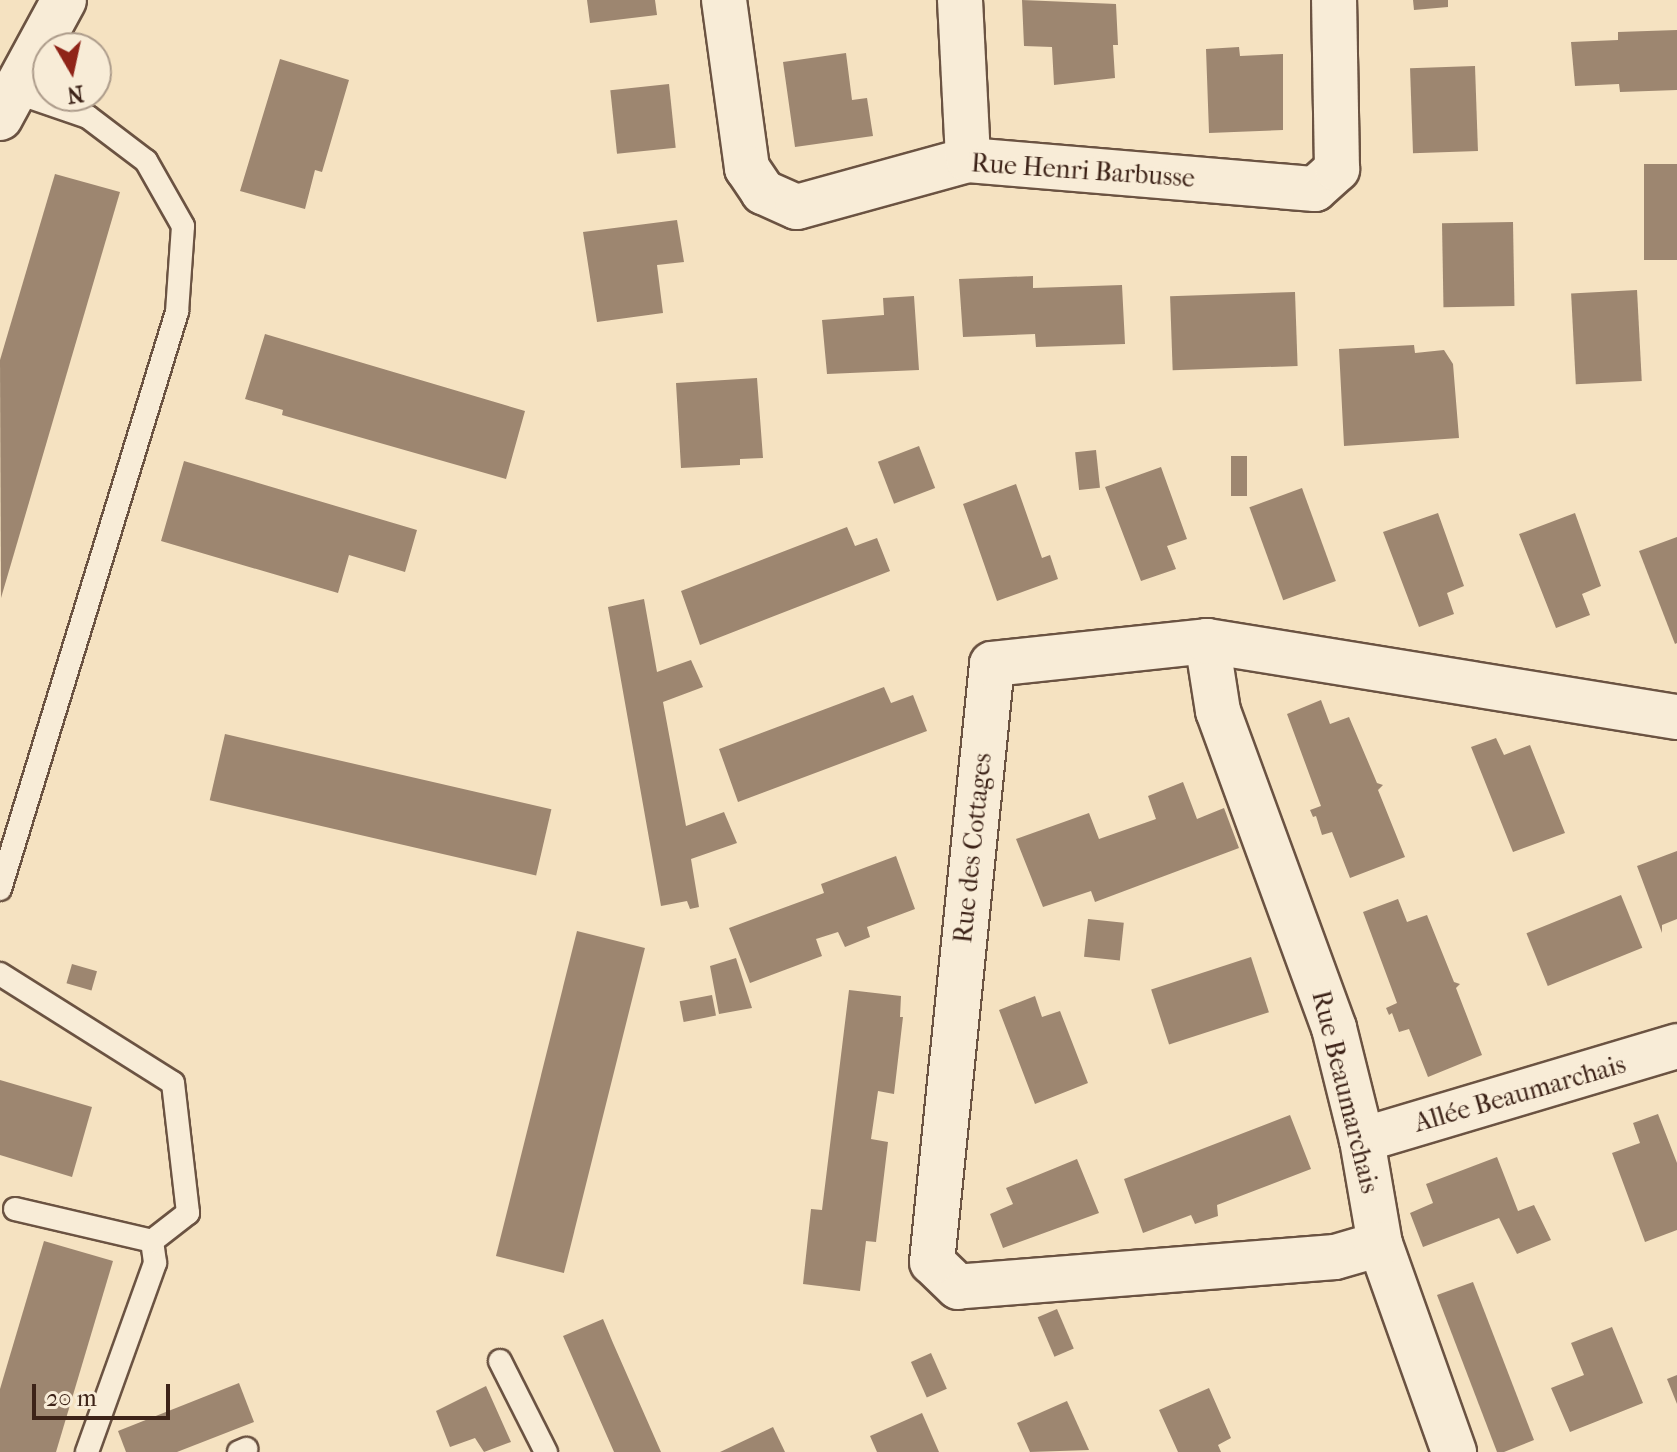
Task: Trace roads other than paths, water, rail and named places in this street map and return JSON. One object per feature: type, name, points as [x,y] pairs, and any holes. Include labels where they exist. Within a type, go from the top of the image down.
[{"type":"street","points":[[8,105],[64,0]]},
{"type":"street","name":"Rue Henri Barbusse","points":[[724,0],[747,168],[763,192],[797,207],[968,160],[1315,189],[1337,169],[1334,0]]},
{"type":"street","points":[[960,0],[968,160]]},
{"type":"street","name":"Rue des Cottages","points":[[1380,1244],[1335,1257],[958,1287],[932,1262],[992,664],[1207,641],[1677,717]]},
{"type":"street","name":"Rue Beaumarchais","points":[[1207,641],[1218,711],[1334,1028],[1362,1140],[1380,1244],[1454,1452]]},
{"type":"street","name":"Allée Beaumarchais","points":[[1362,1140],[1677,1046]]},
{"type":"lane","points":[[0,889],[177,312],[183,226],[146,161],[88,117],[8,105]]},
{"type":"lane","points":[[0,974],[173,1083],[188,1213],[152,1241]]},
{"type":"lane","points":[[15,1209],[152,1241]]},
{"type":"lane","points":[[87,1452],[155,1263],[152,1241]]},
{"type":"lane","points":[[500,1361],[546,1452]]}]
